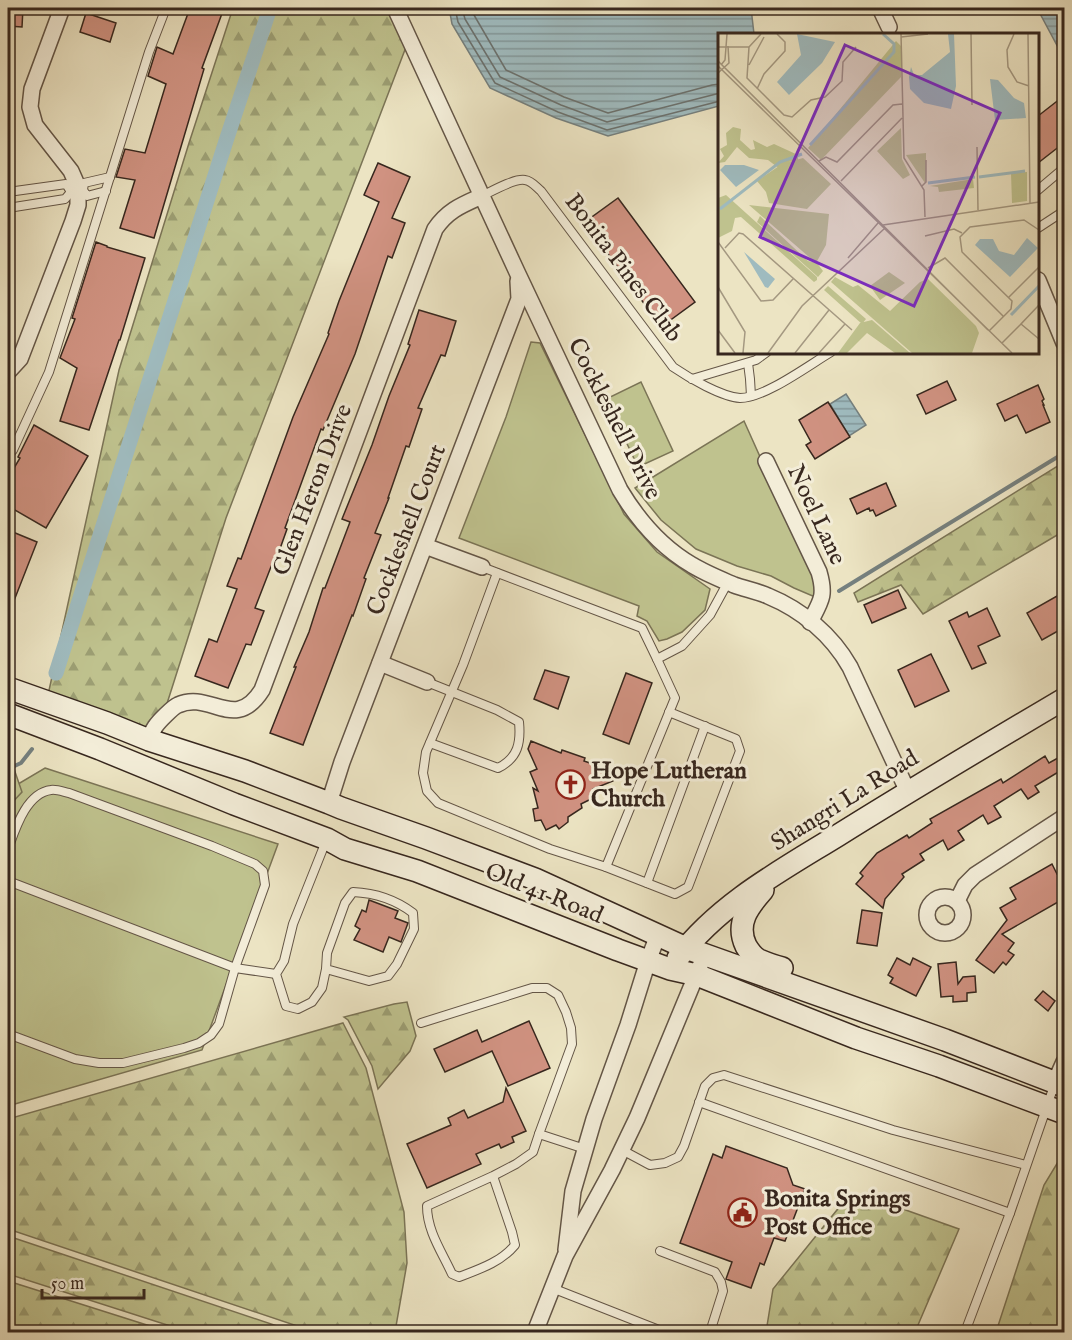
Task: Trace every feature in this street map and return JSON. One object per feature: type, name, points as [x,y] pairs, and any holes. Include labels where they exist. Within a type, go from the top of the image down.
[{"type":"street","points":[[8,372],[20,359],[78,205],[77,191],[70,171],[35,125],[30,107],[32,89],[62,8]]},
{"type":"street","name":"Cockleshell Drive","points":[[395,8],[517,272],[630,507],[655,536],[692,565],[728,582],[769,596],[822,630],[843,654],[908,792]]},
{"type":"street","points":[[880,8],[889,27]]},
{"type":"street","name":"Glen Heron Drive","points":[[149,740],[155,727],[172,708],[180,704],[204,703],[235,710],[255,700],[262,690],[435,229],[443,218],[455,209],[482,195]]},
{"type":"street","name":"Cockleshell Court","points":[[335,805],[342,762],[519,299],[517,272]]},
{"type":"street","points":[[1039,282],[1065,343]]},
{"type":"street","name":"Noel Lane","points":[[766,461],[823,585],[822,599],[810,622]]},
{"type":"street","points":[[425,546],[489,570]]},
{"type":"street","points":[[380,663],[427,682]]},
{"type":"street","name":"Old 41 Road","points":[[8,688],[149,740],[245,771],[535,879],[658,934],[696,959],[856,1038],[1055,1109]]},
{"type":"street","name":"Shangri La Road","points":[[670,969],[696,959],[717,917],[746,893],[908,792],[1065,699]]},
{"type":"street","name":"Old 41 Road","points":[[8,714],[327,839],[345,849],[417,871],[581,937],[670,969]]},
{"type":"street","points":[[327,839],[335,805]]},
{"type":"street","points":[[957,901],[965,885],[975,875],[1065,817]]},
{"type":"street","points":[[777,873],[749,906],[743,917],[743,940],[757,959],[909,1016],[945,1040]]},
{"type":"street","points":[[565,1256],[573,1191],[585,1149],[658,934]]},
{"type":"street","points":[[535,1332],[565,1256],[612,1170],[637,1118],[696,959]]},
{"type":"street","name":"Old 41 Road","points":[[696,959],[945,1040],[1060,1084]]},
{"type":"street","points":[[1060,1084],[1065,1062]]},
{"type":"lane","points":[[9,450],[49,372],[149,52],[166,8]]},
{"type":"lane","points":[[1039,189],[1065,168]]},
{"type":"lane","points":[[8,208],[65,200],[84,183],[110,177]]},
{"type":"lane","name":"Bonita Pines Club","points":[[482,195],[523,179],[533,183],[674,367],[692,379],[722,393],[740,398],[751,396]]},
{"type":"lane","points":[[8,192],[66,184],[87,196],[106,191]]},
{"type":"lane","points":[[31,188],[32,204]]},
{"type":"lane","points":[[1039,227],[1065,211]]},
{"type":"lane","points":[[692,379],[748,363],[764,354]]},
{"type":"lane","points":[[748,363],[751,396],[773,387],[828,354]]},
{"type":"lane","points":[[606,867],[669,711],[675,698],[642,628],[489,570],[463,665],[426,752],[423,773],[427,791],[438,803],[550,849],[606,867],[675,894],[688,886],[740,751],[736,739],[669,711]]},
{"type":"lane","points":[[657,659],[682,646],[710,615],[728,582]]},
{"type":"lane","points":[[427,682],[497,710],[519,722],[520,740],[510,762],[498,768],[430,743]]},
{"type":"lane","points":[[647,883],[705,726]]},
{"type":"lane","points":[[8,849],[20,819],[30,803],[40,793],[52,789],[124,813],[255,864],[263,871],[265,885],[235,968],[219,1024],[211,1035],[199,1043],[123,1062],[99,1063],[75,1059],[8,1035]]},
{"type":"lane","points":[[326,969],[369,981],[388,976],[397,964],[414,929],[413,913],[402,904],[370,893],[353,892],[345,903],[327,953],[322,988],[312,1002],[298,1009],[286,1006],[276,974],[284,961],[293,924],[327,839]]},
{"type":"lane","points":[[8,881],[235,968],[276,974]]},
{"type":"lane","points":[[421,1023],[532,988],[547,988],[558,995],[571,1028],[572,1044],[533,1152],[493,1176],[427,1206],[427,1217],[431,1230],[452,1274],[459,1276],[480,1269],[500,1259],[515,1245],[493,1176]]},
{"type":"lane","points":[[622,1150],[650,1165],[665,1163],[678,1157],[705,1086],[712,1078],[724,1075],[893,1130],[1026,1165]]},
{"type":"lane","points":[[964,1332],[1026,1165],[1055,1109],[1060,1084]]},
{"type":"lane","points":[[699,1102],[1010,1213]]},
{"type":"lane","points":[[539,1134],[585,1149]]},
{"type":"lane","points":[[660,1251],[715,1272],[721,1282],[723,1292],[710,1332]]},
{"type":"lane","points":[[552,1288],[664,1332]]},
{"type":"green space","points":[[233,8],[388,8],[406,47],[226,518],[157,735],[48,695],[119,370]]},
{"type":"green space","points":[[531,342],[540,343],[624,514],[657,552],[710,589],[705,610],[682,632],[659,641],[647,621],[637,616],[639,606],[459,538],[506,417]]},
{"type":"green space","points":[[641,382],[673,451],[638,467],[606,399]]},
{"type":"green space","points":[[744,421],[818,586],[815,597],[771,576],[737,566],[696,549],[661,520],[635,488]]},
{"type":"green space","points":[[1064,462],[1064,531],[923,614],[901,585],[858,602],[854,593]]},
{"type":"green space","points":[[8,763],[12,763],[22,792],[8,807]]},
{"type":"green space","points":[[45,768],[278,844],[202,1050],[8,1106],[8,790]]},
{"type":"green space","points":[[407,1002],[416,1036],[410,1051],[378,1089],[372,1066],[348,1020],[344,1017]]},
{"type":"green space","points":[[343,1023],[366,1068],[404,1212],[407,1263],[395,1332],[315,1332],[8,1229],[8,1119]]},
{"type":"green space","points":[[1064,1152],[1064,1332],[996,1332],[1044,1185]]},
{"type":"green space","points":[[872,1198],[959,1229],[915,1332],[766,1332],[773,1289],[841,1205]]},
{"type":"green space","points":[[8,1236],[295,1332],[189,1332],[8,1274]]},
{"type":"green space","points":[[8,1281],[169,1332],[28,1332],[8,1326]]},
{"type":"water","points":[[449,8],[751,8],[754,33],[718,33],[718,106],[608,136],[556,118],[490,88],[452,24]]},
{"type":"water","points":[[1037,8],[1064,8],[1064,49],[1060,51]]},
{"type":"water","points":[[846,394],[866,425],[849,436],[830,404]]},
{"type":"building","points":[[8,8],[23,8],[22,27],[8,26]]},
{"type":"building","points":[[190,8],[224,8],[202,68],[204,69],[154,238],[120,228],[135,180],[116,177],[125,149],[145,153],[166,84],[148,76],[157,47],[173,54]]},
{"type":"building","points":[[86,13],[116,23],[110,42],[80,32]]},
{"type":"building","points":[[1065,95],[1065,142],[1039,162],[1039,115]]},
{"type":"building","points":[[378,163],[410,177],[392,218],[405,223],[392,258],[388,256],[355,354],[323,430],[321,429],[285,528],[287,529],[276,560],[274,559],[255,608],[264,611],[251,645],[246,644],[228,688],[195,676],[209,639],[217,642],[237,589],[227,586],[238,558],[241,559],[293,417],[329,334],[339,301],[379,202],[364,195]]},
{"type":"building","points":[[618,198],[695,302],[661,327],[585,222]]},
{"type":"building","points":[[96,242],[145,258],[89,430],[60,421],[77,368],[60,358],[75,319],[72,318]]},
{"type":"building","points":[[419,310],[456,321],[445,356],[441,355],[418,408],[422,409],[409,447],[406,446],[375,533],[381,535],[364,578],[366,579],[303,745],[270,733],[309,632],[323,588],[325,588],[350,522],[342,519],[410,345],[408,344]]},
{"type":"building","points":[[947,381],[956,400],[926,414],[917,395]]},
{"type":"building","points":[[1038,385],[1050,422],[1026,433],[1017,415],[1005,421],[997,404]]},
{"type":"building","points":[[828,402],[850,437],[815,459],[806,445],[811,442],[799,420]]},
{"type":"building","points":[[34,425],[88,456],[46,528],[8,506],[8,478],[20,458],[18,457]]},
{"type":"building","points":[[886,483],[896,506],[876,516],[869,508],[857,514],[850,499]]},
{"type":"building","points":[[8,530],[37,542],[8,616]]},
{"type":"building","points":[[898,590],[906,608],[872,623],[864,605]]},
{"type":"building","points":[[1057,596],[1065,609],[1065,627],[1042,640],[1027,613]]},
{"type":"building","points":[[987,608],[1000,636],[978,646],[986,663],[972,669],[949,621],[967,612],[969,617]]},
{"type":"building","points":[[931,654],[949,691],[915,707],[898,670]]},
{"type":"building","points":[[545,670],[569,677],[558,709],[534,699]]},
{"type":"building","points":[[626,673],[652,683],[629,744],[603,734]]},
{"type":"building","name":"Hope Lutheran Church","points":[[531,741],[561,753],[562,750],[585,758],[584,761],[616,772],[613,781],[593,789],[595,797],[581,804],[582,808],[568,817],[568,822],[559,829],[556,825],[546,830],[541,820],[535,821],[533,809],[538,808],[533,788],[538,791],[530,772],[537,769],[528,749]]},
{"type":"building","points":[[1065,754],[1065,768],[1035,786],[1039,792],[1028,799],[1021,789],[994,806],[1001,817],[988,824],[983,815],[958,831],[964,840],[948,850],[943,840],[920,854],[924,860],[902,874],[904,877],[885,899],[883,908],[856,884],[863,876],[860,873],[877,853],[907,835],[909,838],[932,823],[930,819],[1001,779],[1003,783],[1045,756],[1049,763]]},
{"type":"building","points":[[1052,864],[1057,874],[1065,870],[1065,898],[1002,934],[1014,943],[1008,951],[1014,955],[1006,965],[1003,962],[994,973],[976,960],[1007,920],[1000,908],[1016,899],[1010,888]]},
{"type":"building","points":[[369,900],[398,911],[395,918],[408,923],[401,942],[389,937],[383,952],[354,940],[360,929],[355,926],[362,910],[366,912]]},
{"type":"building","points":[[862,910],[882,913],[877,946],[857,943]]},
{"type":"building","points":[[897,958],[910,965],[913,958],[931,967],[916,996],[890,983],[893,978],[888,975]]},
{"type":"building","points":[[956,962],[958,984],[963,977],[975,976],[976,992],[967,993],[967,1001],[953,1002],[953,996],[941,997],[938,964]]},
{"type":"building","points":[[1043,991],[1055,1001],[1048,1011],[1035,1000]]},
{"type":"building","points":[[529,1021],[550,1068],[508,1086],[492,1051],[445,1072],[434,1049],[477,1030],[482,1042]]},
{"type":"building","points":[[506,1088],[526,1131],[512,1137],[514,1142],[501,1148],[499,1144],[476,1154],[481,1164],[427,1188],[407,1144],[451,1125],[448,1118],[464,1110],[468,1118],[503,1102]]},
{"type":"building","name":"Bonita Springs Post Office","points":[[726,1146],[787,1168],[793,1185],[805,1189],[785,1241],[774,1238],[764,1265],[760,1263],[751,1288],[726,1279],[732,1262],[680,1243],[713,1154],[722,1158]]},
{"type":"waterway","points":[[56,673],[270,8]]},
{"type":"waterway","points":[[839,591],[1064,453]]},
{"type":"waterway","points":[[8,769],[21,763],[32,749]]},
{"type":"place","name":"Hope Lutheran Church","points":[[570,785]]},
{"type":"place","name":"Bonita Springs Post Office","points":[[743,1213]]}]
